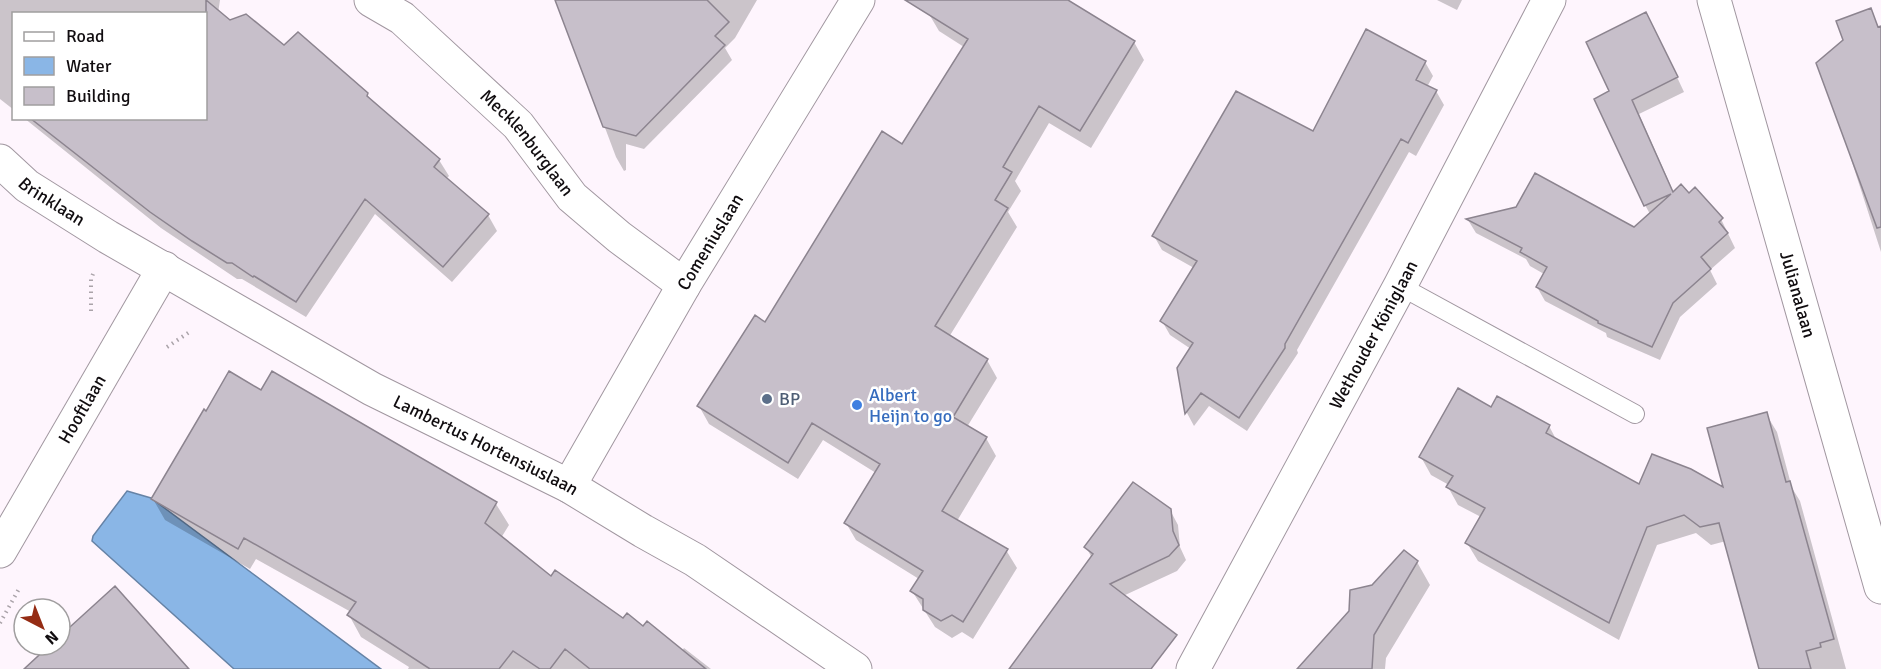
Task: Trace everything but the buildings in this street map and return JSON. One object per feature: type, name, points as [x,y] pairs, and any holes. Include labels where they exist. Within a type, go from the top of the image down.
[{"type":"street","name":"Mecklenburglaan","points":[[371,0],[405,9],[518,125],[572,197],[619,237],[684,285]]},
{"type":"street","name":"Comeniuslaan","points":[[569,486],[684,285],[858,0]]},
{"type":"street","name":"Wethouder Königlaan","points":[[1193,669],[1400,286],[1549,0]]},
{"type":"street","name":"Julianalaan","points":[[1714,0],[1881,587]]},
{"type":"street","name":"Brinklaan","points":[[0,161],[27,186],[108,237]]},
{"type":"street","name":"Lambertus Hortensiuslaan","points":[[108,237],[372,389],[569,486],[696,560],[855,669]]},
{"type":"street","name":"Hooftlaan","points":[[0,551],[164,268]]},
{"type":"lane","points":[[1400,286],[1635,414]]},
{"type":"water","points":[[127,491],[151,498],[381,669],[234,669],[92,541],[93,536]]},
{"type":"place","name":"BP","points":[[767,399]]},
{"type":"place","name":"Albert Heijn to go","points":[[857,405]]}]
